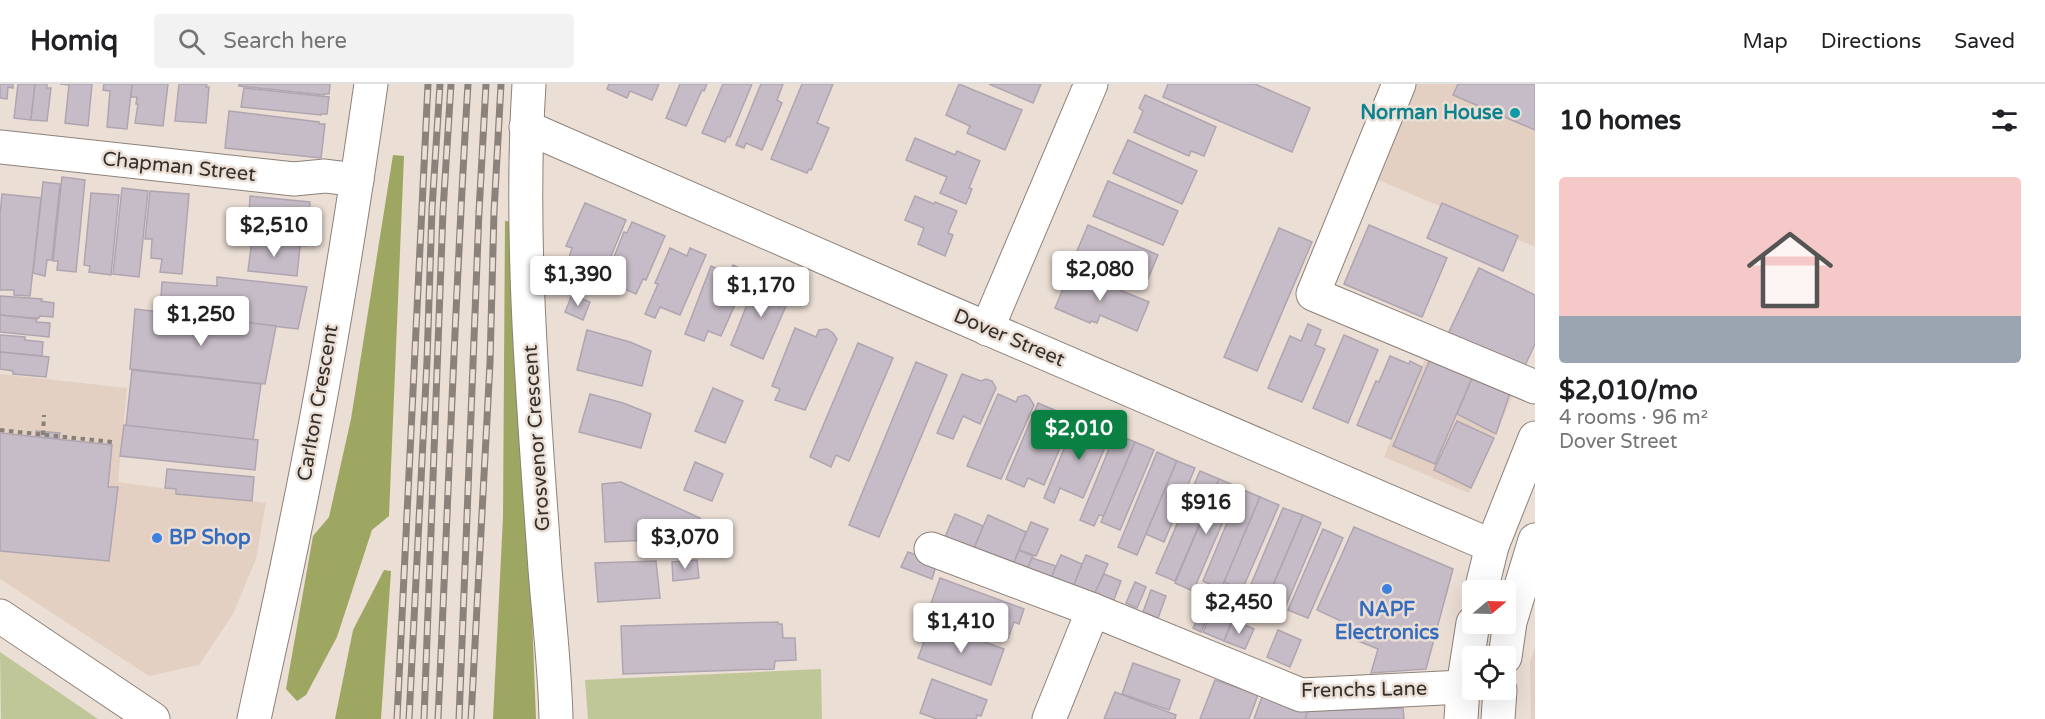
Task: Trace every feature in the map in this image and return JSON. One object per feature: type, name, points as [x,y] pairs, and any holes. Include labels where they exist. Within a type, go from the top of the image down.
[{"type":"main road","name":"Carlton Crescent","points":[[254,719],[298,511],[357,180],[371,84]]},
{"type":"main road","name":"Grosvenor Crescent","points":[[529,84],[526,127],[531,350],[556,719]]},
{"type":"main road","points":[[987,329],[1091,84]]},
{"type":"main road","points":[[1399,84],[1313,294],[1535,387]]},
{"type":"main road","name":"Dover Street","points":[[526,127],[987,329],[1492,546]]},
{"type":"main road","name":"Chapman Street","points":[[0,147],[294,179],[325,176],[357,180]]},
{"type":"main road","points":[[1484,580],[1492,546],[1535,438]]},
{"type":"main road","points":[[1506,646],[1510,622],[1535,540]]},
{"type":"main road","name":"Frenchs Lane","points":[[931,549],[1093,610],[1301,695],[1462,703]]},
{"type":"main road","points":[[1049,719],[1093,610]]},
{"type":"main road","points":[[0,616],[153,719]]},
{"type":"main road","points":[[1462,703],[1471,634]]},
{"type":"main road","points":[[1498,719],[1499,700]]},
{"type":"path","points":[[43,435],[44,415]]},
{"type":"path","points":[[0,430],[112,442]]},
{"type":"shaded area","points":[[1409,84],[1535,84],[1535,247],[1369,176]]},
{"type":"shaded area","points":[[1429,349],[1517,386],[1469,493],[1384,457]]},
{"type":"shaded area","points":[[0,374],[127,388],[118,482],[266,503],[256,559],[233,614],[199,665],[149,676],[0,579]]},
{"type":"shaded area","points":[[1535,647],[1535,719],[1531,719],[1530,663]]},
{"type":"green space","points":[[393,155],[404,156],[389,516],[372,530],[337,637],[306,695],[297,701],[286,689],[313,536],[329,517],[351,419]]},
{"type":"green space","points":[[505,221],[517,222],[536,719],[493,719],[503,517]]},
{"type":"green space","points":[[384,570],[391,571],[381,719],[335,719],[353,630]]},
{"type":"green space","points":[[0,652],[98,719],[1,719]]},
{"type":"green space","points":[[821,669],[822,719],[588,719],[585,680]]},
{"type":"building","points":[[0,84],[13,84],[13,88],[8,87],[7,99],[0,98]]},
{"type":"building","points":[[18,84],[35,84],[31,120],[14,118]]},
{"type":"building","points":[[35,84],[47,84],[47,88],[51,88],[47,121],[31,120]]},
{"type":"building","points":[[60,84],[92,84],[88,126],[65,123],[69,85]]},
{"type":"building","points":[[104,84],[132,84],[127,129],[107,127],[110,91],[103,90]]},
{"type":"building","points":[[132,84],[168,84],[163,126],[135,123],[138,104],[136,104],[137,97],[131,97]]},
{"type":"building","points":[[179,84],[207,84],[206,87],[209,87],[206,123],[175,121]]},
{"type":"building","points":[[239,84],[330,84],[329,94],[324,95],[239,86]]},
{"type":"building","points":[[609,84],[659,84],[652,100],[630,91],[627,98],[607,89]]},
{"type":"building","points":[[680,84],[707,84],[686,126],[666,118]]},
{"type":"building","points":[[723,84],[752,84],[730,137],[727,137],[725,142],[702,133]]},
{"type":"building","points":[[761,84],[783,84],[777,100],[782,103],[762,150],[746,143],[744,148],[736,145]]},
{"type":"building","points":[[802,84],[833,84],[817,123],[829,128],[811,170],[809,169],[807,173],[771,159]]},
{"type":"building","points":[[959,84],[1022,110],[1005,150],[967,133],[970,126],[946,115]]},
{"type":"building","points":[[989,84],[1041,84],[1033,103]]},
{"type":"building","points":[[1168,84],[1255,84],[1310,108],[1292,152],[1163,97]]},
{"type":"building","name":"Norman House","points":[[1458,84],[1535,84],[1535,130],[1453,95]]},
{"type":"building","points":[[244,88],[329,97],[327,114],[241,107]]},
{"type":"building","points":[[1145,95],[1216,127],[1204,156],[1191,151],[1189,156],[1134,132],[1143,111],[1139,108]]},
{"type":"building","points":[[229,111],[325,124],[321,158],[225,148]]},
{"type":"building","points":[[915,138],[955,155],[957,151],[980,161],[969,188],[972,189],[966,204],[940,193],[947,177],[906,160]]},
{"type":"building","points":[[1128,140],[1197,171],[1182,204],[1113,173]]},
{"type":"building","points":[[62,177],[85,180],[76,272],[57,270],[58,261],[53,261]]},
{"type":"building","points":[[1108,181],[1178,211],[1163,245],[1093,216]]},
{"type":"building","points":[[43,182],[60,184],[52,260],[47,260],[45,276],[33,273]]},
{"type":"building","points":[[122,188],[148,191],[139,277],[113,274]]},
{"type":"building","points":[[150,191],[189,194],[182,274],[160,272],[162,259],[151,258],[152,239],[145,239]]},
{"type":"building","points":[[91,193],[119,195],[111,275],[89,272],[90,266],[84,265]]},
{"type":"building","points":[[2,194],[41,198],[30,296],[14,295],[14,290],[0,290]]},
{"type":"building","points":[[250,196],[310,202],[308,226],[249,219]]},
{"type":"building","points":[[915,196],[957,211],[948,233],[953,235],[945,256],[918,244],[924,228],[905,220]]},
{"type":"building","points":[[585,203],[626,220],[599,285],[584,279],[582,284],[567,278],[567,264],[572,248],[566,246]]},
{"type":"building","points":[[1442,203],[1518,236],[1503,271],[1427,238]]},
{"type":"building","points":[[249,219],[308,226],[306,246],[247,240]]},
{"type":"building","points":[[632,222],[665,236],[646,280],[643,279],[636,294],[609,282],[616,264],[612,262],[624,232],[627,233]]},
{"type":"building","points":[[1088,225],[1158,255],[1144,288],[1074,258]]},
{"type":"building","points":[[1369,225],[1447,258],[1422,317],[1344,284]]},
{"type":"building","points":[[1279,228],[1312,242],[1257,371],[1224,357]]},
{"type":"building","points":[[252,240],[300,246],[297,276],[248,271]]},
{"type":"building","points":[[670,248],[687,256],[690,248],[706,255],[680,315],[660,307],[655,318],[645,314]]},
{"type":"building","points":[[733,265],[749,273],[721,336],[708,331],[704,341],[685,334],[711,266],[729,274]]},
{"type":"building","points":[[1479,268],[1535,295],[1535,344],[1523,370],[1448,334]]},
{"type":"building","points":[[1071,270],[1149,302],[1137,331],[1100,315],[1097,323],[1091,321],[1090,323],[1055,308]]},
{"type":"building","points":[[217,277],[307,287],[298,329],[160,313],[162,282],[217,286]]},
{"type":"building","points":[[758,277],[792,292],[763,359],[731,345]]},
{"type":"building","points":[[572,295],[590,302],[583,320],[565,312]]},
{"type":"building","points":[[0,296],[42,299],[41,301],[54,303],[53,317],[30,318],[0,315]]},
{"type":"building","points":[[135,309],[276,326],[265,384],[130,369]]},
{"type":"building","points":[[0,315],[37,319],[36,322],[50,323],[49,337],[0,332]]},
{"type":"building","points":[[1308,324],[1321,330],[1315,345],[1325,349],[1302,402],[1268,388],[1290,336],[1301,341]]},
{"type":"building","points":[[795,328],[816,337],[819,330],[827,329],[837,339],[805,410],[775,400],[780,389],[772,386]]},
{"type":"building","points":[[587,330],[630,342],[651,351],[642,386],[577,370]]},
{"type":"building","points":[[0,335],[25,337],[25,340],[43,342],[42,356],[0,352]]},
{"type":"building","points":[[1344,335],[1378,350],[1348,423],[1313,408]]},
{"type":"building","points":[[858,343],[893,358],[849,461],[836,455],[831,467],[810,457]]},
{"type":"building","points":[[1434,350],[1476,369],[1435,464],[1393,446]]},
{"type":"building","points":[[0,352],[49,357],[46,377],[13,374],[13,371],[0,369]]},
{"type":"building","points":[[1390,356],[1422,367],[1391,439],[1357,425],[1376,381],[1379,382]]},
{"type":"building","points":[[916,362],[947,375],[879,537],[849,525]]},
{"type":"building","points":[[1476,369],[1511,390],[1496,434],[1457,414]]},
{"type":"building","points":[[132,370],[261,384],[253,440],[126,426]]},
{"type":"building","points":[[962,374],[981,381],[986,379],[992,381],[996,388],[980,424],[963,416],[953,439],[937,433]]},
{"type":"building","points":[[713,388],[743,401],[725,443],[695,431]]},
{"type":"building","points":[[590,394],[651,414],[641,448],[579,432]]},
{"type":"building","points":[[998,394],[1016,402],[1018,397],[1025,395],[1034,405],[1001,479],[967,466]]},
{"type":"building","points":[[1038,403],[1073,418],[1044,485],[1028,478],[1024,487],[1006,479]]},
{"type":"building","points":[[1457,421],[1494,438],[1471,488],[1434,470]]},
{"type":"building","points":[[1075,422],[1092,429],[1095,423],[1112,431],[1083,498],[1060,488],[1054,503],[1044,498]]},
{"type":"building","points":[[124,425],[258,440],[255,470],[120,456]]},
{"type":"building","points":[[36,431],[60,433],[59,439],[36,437]]},
{"type":"building","points":[[0,433],[112,445],[108,487],[118,487],[109,561],[0,551]]},
{"type":"building","points":[[1115,434],[1135,442],[1104,516],[1099,515],[1094,526],[1080,520]]},
{"type":"building","points":[[1135,442],[1154,450],[1120,530],[1101,522]]},
{"type":"building","points":[[1157,452],[1177,461],[1137,555],[1118,547]]},
{"type":"building","points":[[1177,461],[1195,468],[1164,542],[1146,534]]},
{"type":"building","points":[[695,462],[723,474],[712,501],[684,490]]},
{"type":"building","points":[[167,469],[254,477],[252,501],[176,494],[176,489],[165,488]]},
{"type":"building","points":[[1200,471],[1219,479],[1175,581],[1156,573]]},
{"type":"building","points":[[1219,479],[1238,487],[1193,591],[1175,583]]},
{"type":"building","points":[[621,482],[700,518],[701,538],[605,542],[602,484]]},
{"type":"building","points":[[1241,489],[1260,497],[1221,590],[1203,581]]},
{"type":"building","points":[[1260,497],[1279,505],[1242,590],[1224,582]]},
{"type":"building","points":[[1283,508],[1303,515],[1259,618],[1243,611],[1248,602],[1244,601]]},
{"type":"building","points":[[955,514],[983,526],[973,551],[944,539]]},
{"type":"building","points":[[988,515],[1026,532],[1013,565],[973,551]]},
{"type":"building","points":[[1303,515],[1321,523],[1282,615],[1264,607]]},
{"type":"building","points":[[1031,522],[1048,529],[1036,556],[1019,550]]},
{"type":"building","name":"NAPF Electronics","points":[[1354,527],[1453,569],[1426,669],[1371,673],[1378,649],[1336,632],[1341,621],[1317,610]]},
{"type":"building","points":[[1323,529],[1343,538],[1308,618],[1288,610]]},
{"type":"building","points":[[1019,550],[1033,556],[1027,570],[1013,565]]},
{"type":"building","points":[[908,552],[937,563],[932,579],[901,567]]},
{"type":"building","points":[[1061,555],[1082,564],[1073,587],[1051,578]]},
{"type":"building","points":[[1086,555],[1108,564],[1094,595],[1073,587]]},
{"type":"building","points":[[1032,558],[1056,566],[1051,578],[1027,570]]},
{"type":"building","points":[[697,560],[699,578],[673,581],[672,562]]},
{"type":"building","points":[[656,561],[660,598],[598,602],[595,563]]},
{"type":"building","points":[[1104,574],[1121,581],[1113,602],[1094,595]]},
{"type":"building","points":[[940,578],[1024,609],[1019,624],[1014,622],[1008,638],[929,609]]},
{"type":"building","points":[[1135,582],[1146,587],[1137,608],[1126,603]]},
{"type":"building","points":[[1151,590],[1166,596],[1158,618],[1143,612]]},
{"type":"building","points":[[1214,607],[1234,615],[1224,641],[1203,632]]},
{"type":"building","points":[[1197,620],[1205,623],[1201,632],[1193,628]]},
{"type":"building","points":[[1233,620],[1254,629],[1245,649],[1224,641]]},
{"type":"building","points":[[778,622],[782,624],[783,638],[795,638],[796,660],[775,661],[774,669],[623,674],[621,626]]},
{"type":"building","points":[[931,623],[1004,649],[991,685],[918,658]]},
{"type":"building","points":[[1278,630],[1301,640],[1290,667],[1267,657]]},
{"type":"building","points":[[1133,663],[1180,680],[1169,710],[1122,694]]},
{"type":"building","points":[[932,679],[987,700],[981,716],[977,715],[976,719],[937,719],[920,713]]},
{"type":"building","points":[[1215,680],[1258,695],[1249,719],[1200,719]]},
{"type":"building","points":[[1115,692],[1176,715],[1175,719],[1104,719]]},
{"type":"building","points":[[1263,694],[1308,711],[1305,719],[1254,719]]},
{"type":"building","points":[[1403,708],[1404,719],[1305,719],[1308,711]]},
{"type":"railway","points":[[397,719],[428,84]]},
{"type":"railway","points":[[409,719],[427,361],[432,209],[440,84]]},
{"type":"railway","points":[[424,719],[443,211],[451,84]]},
{"type":"railway","points":[[438,719],[468,84]]},
{"type":"railway","points":[[459,719],[486,84]]},
{"type":"railway","points":[[471,719],[490,363],[494,212],[501,84]]},
{"type":"place","name":"Norman House","points":[[1515,113]]},
{"type":"place","name":"BP Shop","points":[[157,538]]},
{"type":"place","name":"NAPF Electronics","points":[[1387,589]]}]
